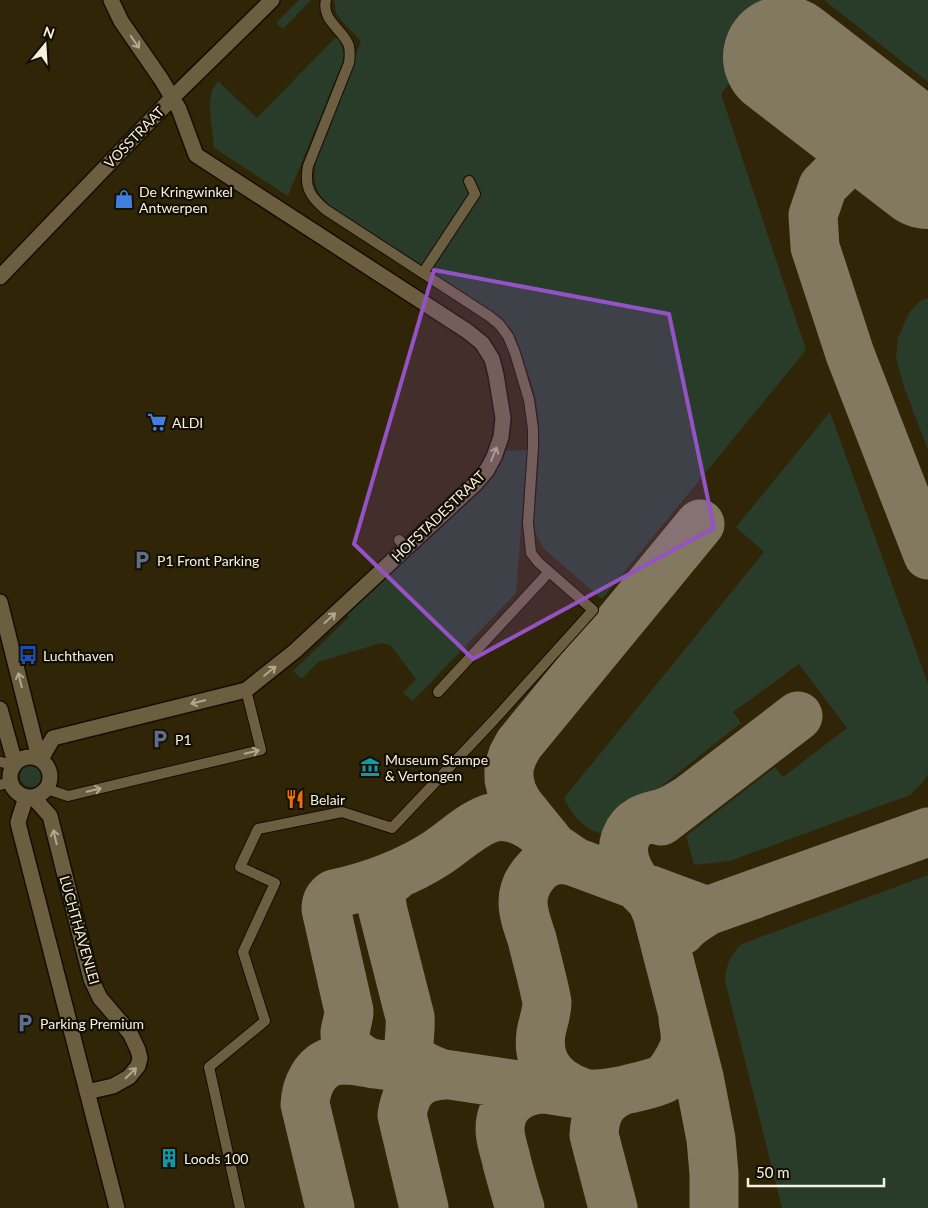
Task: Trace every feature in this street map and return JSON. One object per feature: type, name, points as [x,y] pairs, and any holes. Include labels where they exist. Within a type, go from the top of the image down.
[{"type":"street","name":"HOFSTADESTRAAT","points":[[40,759],[53,738],[246,690],[294,651],[402,543],[474,484],[487,470],[494,457],[500,437],[502,418],[492,359],[482,343],[468,331],[196,155],[173,97],[121,21],[110,0]]},
{"type":"street","name":"VOSSTRAAT","points":[[0,277],[173,97],[272,0]]},
{"type":"street","points":[[0,602],[3,624],[40,759]]},
{"type":"street","name":"LUCHTHAVENLEI","points":[[0,709],[10,763],[10,775],[5,783],[18,793],[29,797],[50,816],[91,979],[100,998],[130,1034],[140,1058],[138,1066],[129,1077],[114,1086],[87,1092]]},
{"type":"street","points":[[10,763],[31,756],[44,762],[50,771],[50,784],[47,789],[42,794],[29,797],[18,822],[117,1208]]},
{"type":"lane","points":[[240,1208],[209,1067],[265,1021],[243,952],[275,883],[240,867],[258,829],[342,812],[392,828],[494,720],[593,610],[538,562],[531,552],[528,523],[533,448],[532,419],[529,400],[515,353],[508,336],[500,324],[326,210],[311,196],[306,176],[308,166],[349,63],[350,54],[344,38],[326,15],[326,0]]},
{"type":"lane","points":[[422,273],[475,194],[469,181]]},
{"type":"lane","points":[[438,692],[550,572]]},
{"type":"lane","points":[[47,789],[68,796],[261,750],[246,690]]},
{"type":"highlighted area","points":[[434,270],[669,314],[714,528],[473,659],[354,544]]},
{"type":"green space","points":[[299,0],[311,0],[283,29],[276,23]]},
{"type":"green space","points":[[334,0],[795,0],[721,94],[806,350],[602,599],[544,549],[535,532],[534,519],[539,445],[538,416],[531,382],[511,329],[500,317],[487,308],[332,208],[318,191],[315,180],[317,158],[361,41],[336,13]]},
{"type":"green space","points":[[824,0],[928,0],[928,82]]},
{"type":"green space","points":[[336,37],[341,43],[343,50],[342,64],[288,196],[214,148],[210,114],[211,93],[218,81],[257,118]]},
{"type":"green space","points":[[928,298],[928,450],[904,387],[896,358],[898,338],[909,313],[920,301]]},
{"type":"green space","points":[[830,412],[928,684],[928,774],[910,795],[730,861],[694,865],[686,836],[775,767],[783,777],[847,728],[799,664],[733,712],[741,723],[601,834],[588,828],[571,811],[564,798],[764,552],[736,527]]},
{"type":"green space","points":[[527,450],[516,593],[413,701],[403,693],[416,679],[391,646],[386,644],[381,643],[318,662],[302,679],[293,671],[349,617],[345,612],[503,451]]},
{"type":"green space","points":[[31,765],[39,768],[42,776],[39,784],[31,787],[23,784],[20,776],[23,768]]},
{"type":"green space","points":[[928,875],[928,1208],[782,1208],[725,981],[729,961],[742,944]]},
{"type":"taxiway","points":[[921,163],[884,157],[857,161],[841,168],[823,186],[813,215],[815,247],[850,354],[928,555]]},
{"type":"taxiway","points":[[575,862],[553,847],[519,805],[512,792],[509,779],[509,767],[513,755],[519,744],[700,524]]},
{"type":"taxiway","points":[[661,821],[798,716]]},
{"type":"taxiway","points":[[688,800],[670,810],[636,823],[627,834],[623,850],[625,862],[630,873],[653,903],[657,913],[699,1077],[711,1139],[714,1208]]},
{"type":"taxiway","points":[[373,1064],[353,1053],[345,1038],[349,1011],[326,909],[329,898],[334,894],[374,883],[413,867],[487,819],[495,817],[516,819],[535,829],[546,838]]},
{"type":"taxiway","points":[[681,931],[707,911],[928,832]]},
{"type":"taxiway","points":[[591,1095],[569,1087],[560,1081],[546,1066],[542,1056],[540,1045],[541,1033],[547,1002],[523,907],[524,892],[530,879],[539,868],[548,863],[556,860],[570,861],[707,911]]},
{"type":"taxiway","points":[[398,874],[385,886],[381,898],[410,1017],[410,1052],[422,1065],[445,1075]]},
{"type":"taxiway","points":[[330,1208],[305,1104],[307,1090],[313,1078],[327,1064],[350,1060],[578,1094],[610,1093],[651,1084],[663,1079],[670,1072],[677,1062],[685,1043],[683,1019]]},
{"type":"taxiway","points":[[424,1208],[402,1115],[410,1091],[415,1086],[427,1078],[445,1075]]},
{"type":"taxiway","points":[[520,1208],[502,1142],[501,1120],[503,1112],[513,1100],[527,1092],[543,1089]]},
{"type":"taxiway","points":[[613,1208],[594,1135],[600,1108],[608,1099],[621,1091]]},
{"type":"runway","points":[[784,57],[928,168]]},
{"type":"place","name":"De Kringwinkel Antwerpen","points":[[124,199]]},
{"type":"place","name":"ALDI","points":[[157,422]]},
{"type":"place","name":"P1 Front Parking","points":[[142,560]]},
{"type":"place","name":"Luchthaven","points":[[28,655]]},
{"type":"place","name":"P1","points":[[160,739]]},
{"type":"place","name":"Museum Stampe & Vertongen","points":[[370,767]]},
{"type":"place","name":"Belair","points":[[295,799]]},
{"type":"place","name":"Parking Premium","points":[[25,1023]]},
{"type":"place","name":"Loods 100","points":[[169,1158]]}]
